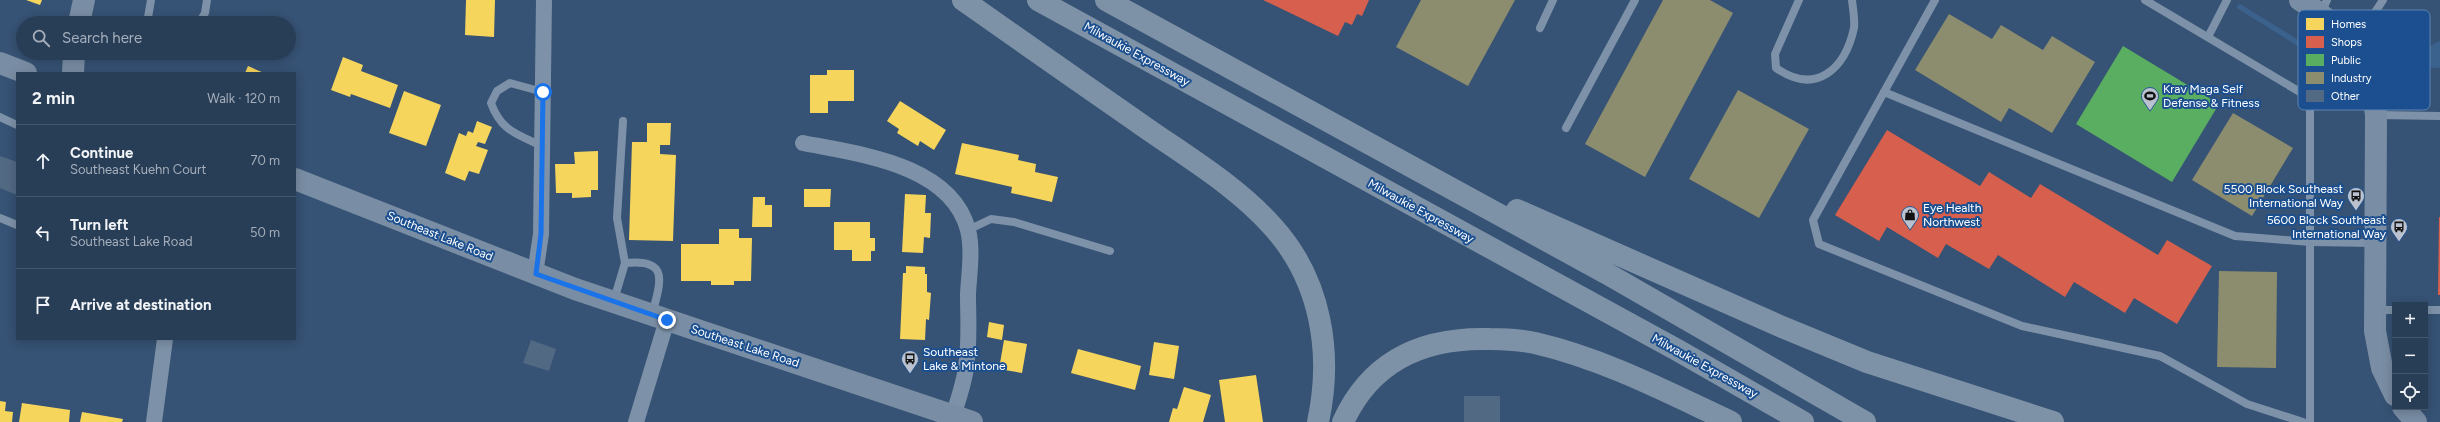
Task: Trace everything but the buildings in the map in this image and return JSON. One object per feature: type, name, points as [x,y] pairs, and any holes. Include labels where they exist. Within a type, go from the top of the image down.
[{"type":"highway","points":[[963,0],[1239,195],[1273,227],[1301,269],[1310,287],[1321,321],[1325,374],[1318,422]]},
{"type":"highway","name":"Milwaukie Expressway","points":[[1038,0],[1679,351],[1803,422]]},
{"type":"highway","points":[[1106,0],[1606,273],[1865,422]]},
{"type":"highway","points":[[1389,155],[1782,327],[1867,362],[1971,397],[2053,422]]},
{"type":"highway","points":[[1343,422],[1364,386],[1387,365],[1414,350],[1433,344],[1471,339],[1533,342],[1569,352],[1625,372],[1730,422]]},
{"type":"main road","points":[[81,16],[84,0]]},
{"type":"main road","points":[[2300,0],[2324,6]]},
{"type":"main road","points":[[73,72],[74,60]]},
{"type":"main road","points":[[0,63],[23,72]]},
{"type":"main road","points":[[2375,110],[2375,243],[2385,310],[2378,356],[2392,389]]},
{"type":"main road","name":"Southeast Lake Road","points":[[296,180],[613,303],[962,419]]},
{"type":"main road","points":[[2406,410],[2416,422]]},
{"type":"street","points":[[536,274],[541,234],[544,0]]},
{"type":"street","points":[[803,143],[875,158],[925,178],[945,194],[956,207],[968,230],[970,242],[967,365],[962,419]]},
{"type":"street","points":[[636,422],[660,318]]},
{"type":"street","points":[[154,422],[165,340]]},
{"type":"lane","points":[[148,16],[151,0]]},
{"type":"lane","points":[[204,16],[207,0]]},
{"type":"lane","points":[[1540,28],[1553,0]]},
{"type":"lane","points":[[1566,128],[1635,0]]},
{"type":"lane","points":[[1799,0],[1775,54],[1776,68],[1786,75],[1809,80],[1828,75],[1843,59],[1854,27],[1852,0]]},
{"type":"lane","points":[[1935,0],[1813,220],[1819,244],[2022,326],[2160,356],[2247,404],[2303,422]]},
{"type":"lane","points":[[2146,0],[2298,91]]},
{"type":"lane","points":[[2208,37],[2227,0]]},
{"type":"lane","points":[[2376,10],[2383,0]]},
{"type":"lane","points":[[542,146],[511,131],[496,118],[491,103],[497,91],[510,83],[543,92]]},
{"type":"lane","points":[[1884,92],[2235,236],[2310,242],[2375,243]]},
{"type":"lane","points":[[2310,110],[2310,422]]},
{"type":"lane","points":[[2376,115],[2440,116]]},
{"type":"lane","points":[[0,117],[16,124]]},
{"type":"lane","points":[[613,303],[625,263],[617,218],[623,121]]},
{"type":"lane","points":[[0,218],[16,225]]},
{"type":"lane","points":[[968,230],[991,219],[1014,222],[1110,250]]},
{"type":"lane","points":[[625,263],[645,263],[653,266],[659,272],[661,280],[660,318]]},
{"type":"lane","points":[[2428,310],[2440,310]]},
{"type":"water","points":[[2440,41],[2440,68],[2430,68],[2430,46]]},
{"type":"waterway","points":[[2240,7],[2298,43]]},
{"type":"place","name":"Krav Maga Self Defense & Fitness","points":[[2150,111]]},
{"type":"place","name":"5500 Block Southeast International Way","points":[[2356,211]]},
{"type":"place","name":"Eye Health Northwest","points":[[1910,230]]},
{"type":"place","name":"5600 Block Southeast International Way","points":[[2399,242]]},
{"type":"place","name":"Southeast Lake & Mintone","points":[[910,374]]},
{"type":"route","points":[[543,92],[541,234],[536,274],[613,303],[667,320]]}]
